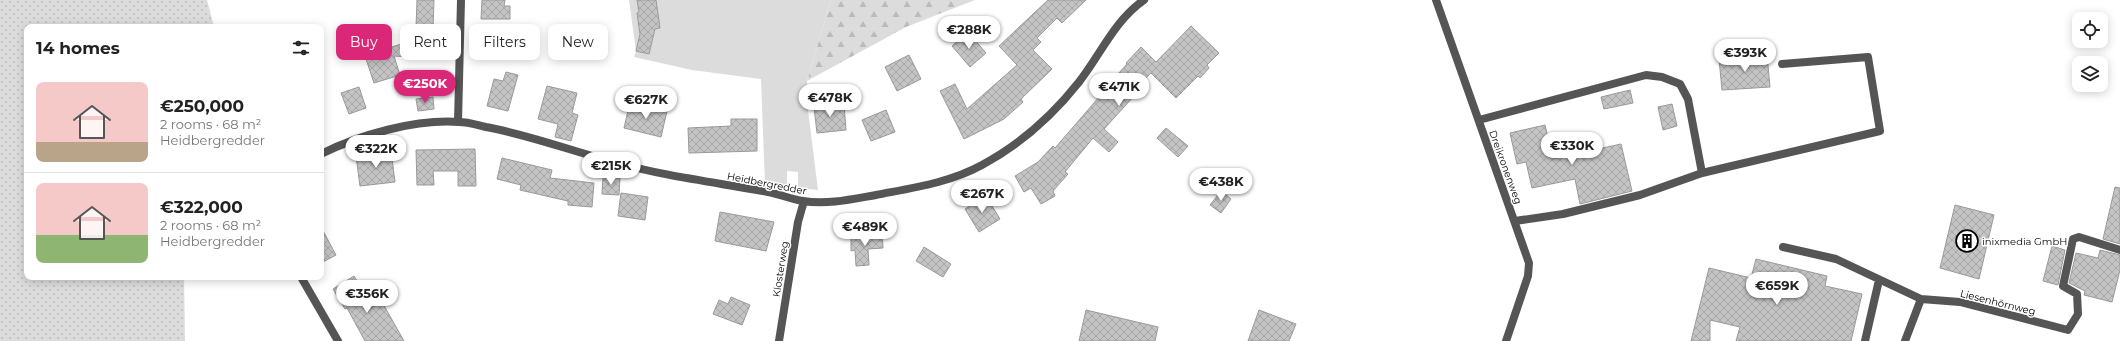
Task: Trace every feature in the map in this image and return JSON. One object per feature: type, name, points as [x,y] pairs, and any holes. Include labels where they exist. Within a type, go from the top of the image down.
[{"type":"street","points":[[458,122],[461,0]]},
{"type":"street","name":"Heidbergredder","points":[[324,153],[342,144],[391,129],[422,124],[458,122],[518,133],[615,163],[708,183],[766,191],[804,201],[839,201],[934,184],[981,166],[1018,142],[1053,112],[1080,81],[1113,32],[1131,10],[1144,0]]},
{"type":"street","name":"Dreikronenweg","points":[[1436,0],[1530,263],[1528,276],[1506,341]]},
{"type":"street","points":[[1515,221],[1563,214],[1640,195],[1702,173],[1880,131],[1868,57],[1782,64]]},
{"type":"street","points":[[1479,120],[1646,76],[1662,77],[1680,84],[1688,99],[1702,173]]},
{"type":"street","name":"Klosterweg","points":[[778,341],[798,222],[804,201]]},
{"type":"street","name":"Liesenhörnweg","points":[[1783,247],[1836,259],[1921,299],[1960,302],[2068,330],[2078,314],[2077,294],[2063,286],[2073,239],[2079,237],[2120,250]]},
{"type":"street","points":[[303,280],[338,341]]},
{"type":"street","points":[[1865,341],[1879,280]]},
{"type":"street","points":[[1905,341],[1921,299]]},
{"type":"green space","points":[[0,0],[207,0],[213,24],[24,24],[24,280],[184,280],[185,341],[0,341]]},
{"type":"green space","points":[[629,0],[637,0],[639,12],[637,13],[641,31],[636,51]]},
{"type":"green space","points":[[656,0],[831,0],[807,81],[807,102],[818,190],[798,188],[798,172],[787,171],[787,187],[765,185],[761,79],[692,70],[634,57],[636,51],[649,54],[655,29],[660,28]]},
{"type":"green space","points":[[831,0],[975,0],[906,27],[807,81]]},
{"type":"building","points":[[417,0],[434,0],[433,24],[416,24]]},
{"type":"building","points":[[482,0],[505,0],[504,6],[510,6],[510,19],[481,19]]},
{"type":"building","points":[[637,0],[656,0],[660,28],[655,29],[649,54],[636,51],[640,34]]},
{"type":"building","points":[[1048,0],[1086,0],[1062,23],[1057,18],[1037,38],[1041,42],[1033,50],[1052,69],[1021,99],[1023,102],[1004,119],[964,139],[940,91],[955,84],[967,109],[1017,65],[999,46]]},
{"type":"building","points":[[1191,26],[1219,53],[1207,65],[1209,68],[1200,78],[1198,76],[1176,98],[1151,73],[1132,92],[1135,95],[1104,129],[1118,142],[1109,152],[1093,138],[1065,172],[1068,174],[1053,191],[1055,196],[1041,204],[1031,188],[1024,192],[1015,176],[1038,162],[1053,146],[1055,148],[1141,47],[1156,62]]},
{"type":"building","points":[[968,32],[986,53],[970,67],[952,46]]},
{"type":"building","points":[[400,44],[400,56],[394,56],[400,75],[374,83],[366,60],[392,60],[392,47]]},
{"type":"building","points":[[909,55],[921,79],[897,91],[885,67]]},
{"type":"building","points":[[1767,55],[1770,87],[1722,90],[1719,59]]},
{"type":"building","points":[[506,72],[518,75],[508,111],[487,106],[494,79],[503,81]]},
{"type":"building","points":[[547,86],[577,93],[572,113],[578,115],[571,141],[555,137],[558,124],[538,119]]},
{"type":"building","points":[[359,87],[366,108],[349,114],[341,93]]},
{"type":"building","points":[[1630,90],[1633,103],[1604,109],[1601,97]]},
{"type":"building","points":[[433,97],[434,109],[418,111],[416,99]]},
{"type":"building","points":[[630,102],[667,111],[661,137],[624,128]]},
{"type":"building","points":[[844,104],[846,130],[817,133],[814,107]]},
{"type":"building","points":[[1672,104],[1677,126],[1663,130],[1658,107]]},
{"type":"building","points":[[886,110],[895,132],[871,141],[862,120]]},
{"type":"building","points":[[731,119],[757,119],[757,151],[689,153],[688,128],[731,126]]},
{"type":"building","points":[[1545,125],[1553,159],[1621,144],[1632,191],[1580,204],[1575,179],[1532,188],[1526,162],[1517,164],[1510,133]]},
{"type":"building","points":[[1166,128],[1188,146],[1178,157],[1157,138]]},
{"type":"building","points":[[475,149],[476,186],[458,186],[458,171],[433,171],[434,185],[417,185],[416,150]]},
{"type":"building","points":[[391,151],[395,182],[360,186],[356,156]]},
{"type":"building","points":[[502,158],[552,170],[550,178],[594,183],[592,207],[568,205],[568,201],[520,190],[521,185],[497,179]]},
{"type":"building","points":[[603,177],[620,178],[619,195],[602,194]]},
{"type":"building","points":[[2115,187],[2120,188],[2120,244],[2103,239]]},
{"type":"building","points":[[1221,191],[1231,199],[1221,213],[1210,205]]},
{"type":"building","points":[[621,193],[648,197],[645,220],[618,216]]},
{"type":"building","points":[[986,196],[1000,219],[979,232],[965,209]]},
{"type":"building","name":"inixmedia GmbH","points":[[1955,205],[1994,215],[1979,279],[1940,268]]},
{"type":"building","points":[[720,212],[774,222],[766,251],[715,241]]},
{"type":"building","points":[[324,233],[336,255],[324,261]]},
{"type":"building","points":[[882,234],[883,248],[868,249],[869,265],[856,266],[855,250],[851,251],[851,236]]},
{"type":"building","points":[[2052,246],[2065,250],[2058,285],[2043,281]]},
{"type":"building","points":[[924,247],[951,264],[943,277],[916,261]]},
{"type":"building","points":[[2100,250],[2120,255],[2120,270],[2112,302],[2084,295],[2085,291],[2069,283],[2076,253],[2098,258]]},
{"type":"building","points":[[1756,259],[1827,276],[1825,286],[1862,294],[1851,341],[1736,341],[1740,327],[1710,320],[1710,341],[1691,341],[1709,268],[1751,278]]},
{"type":"building","points":[[354,276],[373,307],[382,302],[404,341],[365,341],[347,308],[345,309],[333,289]]},
{"type":"building","points":[[731,297],[750,305],[742,325],[713,314],[719,300],[728,304]]},
{"type":"building","points":[[1086,310],[1158,327],[1155,341],[1079,341]]},
{"type":"building","points":[[1259,310],[1296,324],[1289,341],[1248,341]]},
{"type":"place","name":"inixmedia GmbH","points":[[1967,241]]}]
